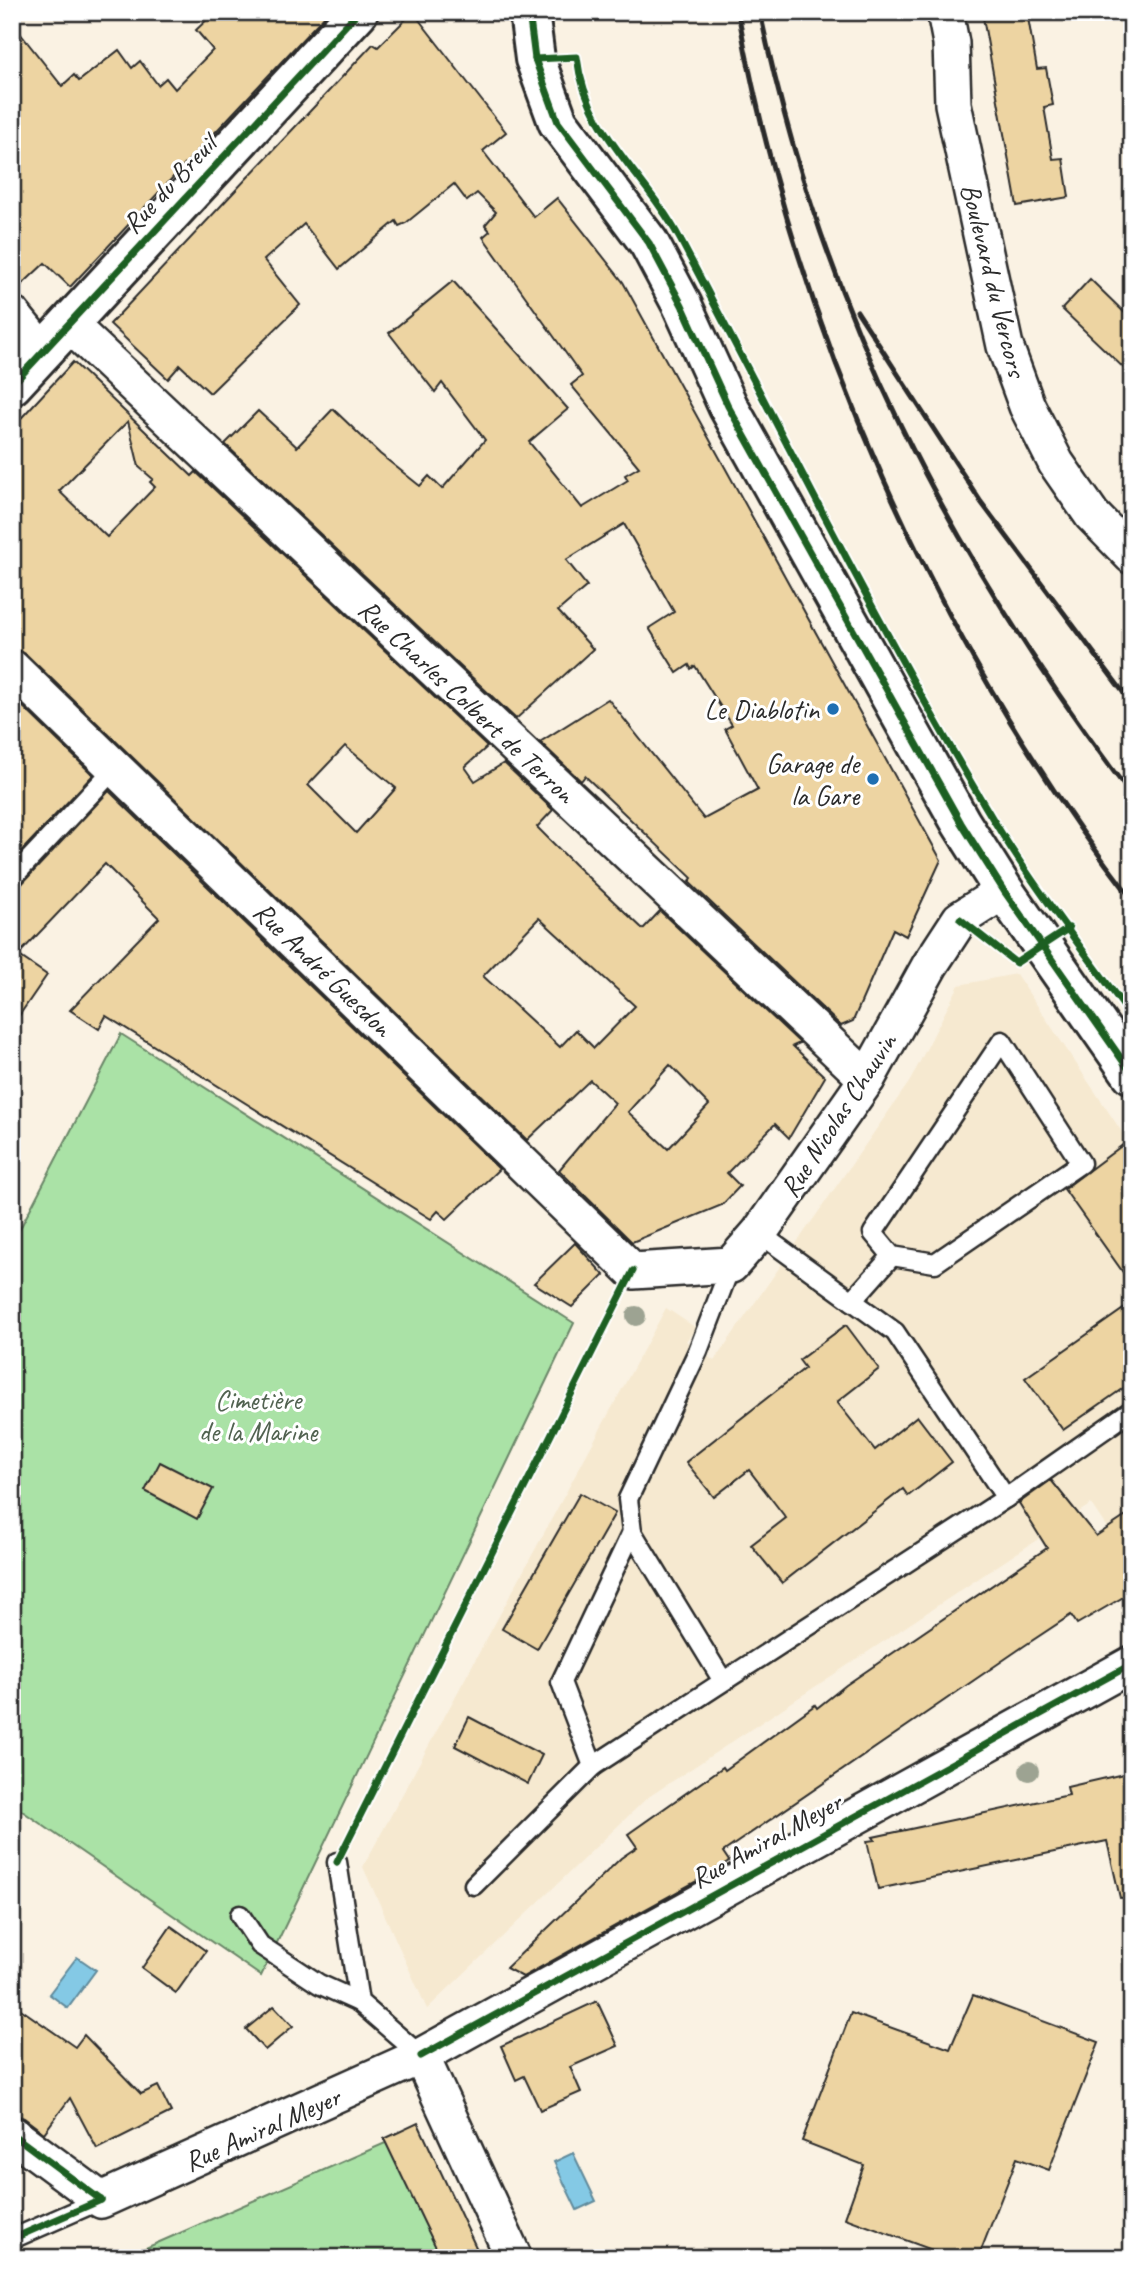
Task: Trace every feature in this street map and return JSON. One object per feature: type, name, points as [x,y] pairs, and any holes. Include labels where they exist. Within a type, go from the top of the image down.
[{"type":"street","name":"Rue du Breuil","points":[[12,385],[358,12]]},
{"type":"street","points":[[529,12],[535,59],[558,122],[649,243],[682,305],[729,406],[961,824],[1004,891],[1132,1074]]},
{"type":"street","name":"Boulevard du Vercors","points":[[945,12],[951,43],[953,104],[1005,346],[1027,406],[1056,463],[1092,515],[1132,556]]},
{"type":"street","points":[[12,314],[43,352]]},
{"type":"street","name":"Rue Charles Colbert de Terron","points":[[68,323],[867,1079]]},
{"type":"street","name":"Rue André Guesdon","points":[[12,668],[634,1270],[731,1265]]},
{"type":"street","name":"Rue Nicolas Chauvin","points":[[731,1265],[759,1233],[867,1079],[930,965],[960,919],[1004,891]]},
{"type":"street","name":"Rue Amiral Meyer","points":[[101,2200],[421,2056],[1132,1664]]},
{"type":"street","points":[[421,2056],[514,2258]]},
{"type":"street","points":[[12,2134],[101,2200]]},
{"type":"lane","points":[[12,878],[115,768]]},
{"type":"lane","points":[[1002,1041],[1081,1163],[935,1263],[892,1256],[873,1233],[1002,1041]]},
{"type":"lane","points":[[759,1233],[895,1332],[1006,1498]]},
{"type":"lane","points":[[852,1301],[892,1256]]},
{"type":"lane","points":[[723,1681],[632,1532],[628,1500],[698,1351],[731,1265]]},
{"type":"lane","points":[[474,1885],[593,1766],[1006,1498],[1132,1410]]},
{"type":"lane","points":[[593,1766],[561,1682],[632,1532]]},
{"type":"lane","points":[[337,1862],[359,2002]]},
{"type":"lane","points":[[240,1915],[260,1945],[319,1984],[359,2002],[421,2056]]},
{"type":"lane","name":"Rue Amiral Meyer","points":[[12,2239],[101,2200]]},
{"type":"shaded area","points":[[1016,974],[1132,1147],[1132,1512],[1107,1528],[1091,1504],[647,1798],[427,2009],[363,1867],[666,1308],[696,1328],[686,1341],[714,1361],[910,1081],[959,985]]},
{"type":"green space","name":"Cimetière de la Marine","points":[[121,1034],[574,1323],[261,1976],[12,1804],[12,1244]]},
{"type":"green space","points":[[408,2133],[468,2258],[123,2258]]},
{"type":"water","points":[[77,1957],[96,1970],[68,2008],[49,1994]]},
{"type":"water","points":[[573,2153],[596,2201],[577,2210],[554,2162]]},
{"type":"building","points":[[215,12],[328,12],[70,287],[45,263],[12,294],[12,23],[62,86],[74,75],[79,81],[119,50],[132,68],[140,61],[158,85],[166,78],[175,89],[213,50],[196,30]]},
{"type":"building","points":[[413,12],[506,132],[483,151],[534,217],[557,198],[623,282],[941,860],[906,936],[893,929],[853,1021],[841,1026],[689,882],[692,878],[585,776],[581,781],[540,742],[608,699],[704,819],[758,790],[725,729],[732,725],[695,666],[691,669],[689,665],[677,673],[649,628],[674,612],[624,524],[566,560],[587,586],[558,611],[593,649],[516,719],[225,444],[258,411],[297,447],[333,409],[380,454],[420,486],[429,476],[442,489],[485,440],[442,383],[435,392],[389,333],[453,281],[568,409],[529,442],[582,508],[628,480],[625,475],[639,467],[571,385],[582,376],[483,237],[490,231],[485,225],[496,212],[477,193],[467,201],[454,184],[406,223],[399,226],[396,221],[339,269],[304,224],[264,260],[300,305],[210,393],[180,365],[168,379],[110,324],[373,44],[378,47]]},
{"type":"building","points":[[982,12],[1027,12],[1037,69],[1046,68],[1053,105],[1044,107],[1053,159],[1063,158],[1069,197],[1017,206]]},
{"type":"building","points":[[1090,279],[1132,320],[1132,376],[1062,309]]},
{"type":"building","points":[[73,362],[192,476],[196,472],[487,747],[465,767],[475,781],[504,763],[553,810],[537,827],[574,864],[643,929],[660,911],[800,1043],[793,1046],[825,1077],[789,1138],[775,1124],[727,1173],[740,1186],[722,1205],[632,1242],[559,1170],[615,1103],[590,1080],[527,1140],[26,654],[12,648],[12,428]],"holes":[[[128,421],[139,467],[153,479],[150,482],[155,487],[107,537],[59,491]],[[345,746],[396,788],[356,833],[308,785]],[[539,918],[635,1006],[594,1048],[576,1030],[560,1047],[483,976]],[[670,1065],[709,1105],[668,1149],[628,1112]]]},
{"type":"building","points":[[12,696],[93,775],[12,861]]},
{"type":"building","points":[[109,791],[499,1169],[447,1219],[438,1211],[431,1219],[106,1016],[99,1029],[70,1010],[159,918],[105,864],[18,955],[47,975],[12,1026],[12,889],[20,886]]},
{"type":"building","points":[[1132,1138],[1132,1285],[1064,1189]]},
{"type":"building","points":[[575,1243],[604,1275],[572,1307],[534,1283]]},
{"type":"building","points":[[1132,1303],[1132,1382],[1063,1430],[1025,1378]]},
{"type":"building","points":[[846,1325],[879,1369],[837,1402],[875,1450],[917,1416],[952,1462],[908,1496],[903,1489],[782,1583],[751,1545],[786,1518],[749,1470],[714,1497],[686,1462],[805,1368],[799,1360]]},
{"type":"building","points":[[160,1462],[213,1489],[197,1519],[145,1491]]},
{"type":"building","points":[[1051,1480],[1096,1536],[1132,1512],[1132,1592],[1077,1624],[1071,1615],[1024,1646],[723,1852],[729,1861],[695,1882],[523,1977],[506,1968],[621,1858],[637,1847],[628,1834],[723,1767],[725,1770],[815,1705],[817,1708],[846,1685],[1047,1548],[1019,1503]]},
{"type":"building","points":[[580,1493],[615,1513],[537,1649],[502,1629]]},
{"type":"building","points":[[469,1717],[542,1755],[528,1784],[455,1746]]},
{"type":"building","points":[[1132,1772],[1132,1897],[1120,1898],[1107,1841],[878,1889],[867,1841],[875,1840],[873,1837],[1069,1795],[1067,1787]]},
{"type":"building","points":[[171,1926],[206,1951],[176,1993],[142,1968]]},
{"type":"building","points":[[973,1995],[1099,2042],[1049,2170],[1017,2158],[978,2258],[954,2258],[845,2218],[864,2165],[802,2141],[851,2013],[950,2049]]},
{"type":"building","points":[[597,2001],[618,2046],[570,2067],[581,2092],[540,2110],[524,2076],[516,2080],[501,2046]]},
{"type":"building","points":[[12,2003],[75,2047],[84,2035],[141,2094],[158,2086],[171,2112],[97,2149],[70,2098],[44,2133],[24,2118],[12,2114]]},
{"type":"building","points":[[274,2006],[293,2026],[265,2050],[246,2029]]},
{"type":"building","points":[[418,2123],[481,2258],[441,2258],[384,2139]]},
{"type":"railway","points":[[738,12],[763,129],[796,247],[836,364],[883,478],[937,590],[996,698],[1062,802],[1132,899]]},
{"type":"railway","points":[[760,12],[787,122],[819,227],[857,328],[901,425],[950,520],[1005,613],[1066,705],[1132,796]]},
{"type":"railway","points":[[857,311],[981,502],[1132,704]]},
{"type":"cycle path","points":[[12,385],[358,12]]},
{"type":"cycle path","points":[[529,12],[535,59],[558,122],[649,243],[682,305],[728,406],[961,823],[1004,891],[1132,1074]]},
{"type":"cycle path","points":[[535,59],[577,57],[582,84],[604,131],[680,239],[833,532],[952,750],[1026,871],[1132,1018]]},
{"type":"cycle path","points":[[960,919],[1016,963],[1069,928]]},
{"type":"cycle path","points":[[337,1862],[633,1271]]},
{"type":"cycle path","points":[[421,2056],[1132,1664]]},
{"type":"cycle path","points":[[12,2134],[101,2200]]},
{"type":"cycle path","points":[[12,2239],[101,2200]]},
{"type":"place","name":"Le Diablotin","points":[[833,709]]},
{"type":"place","name":"Garage de la Gare","points":[[873,779]]}]
